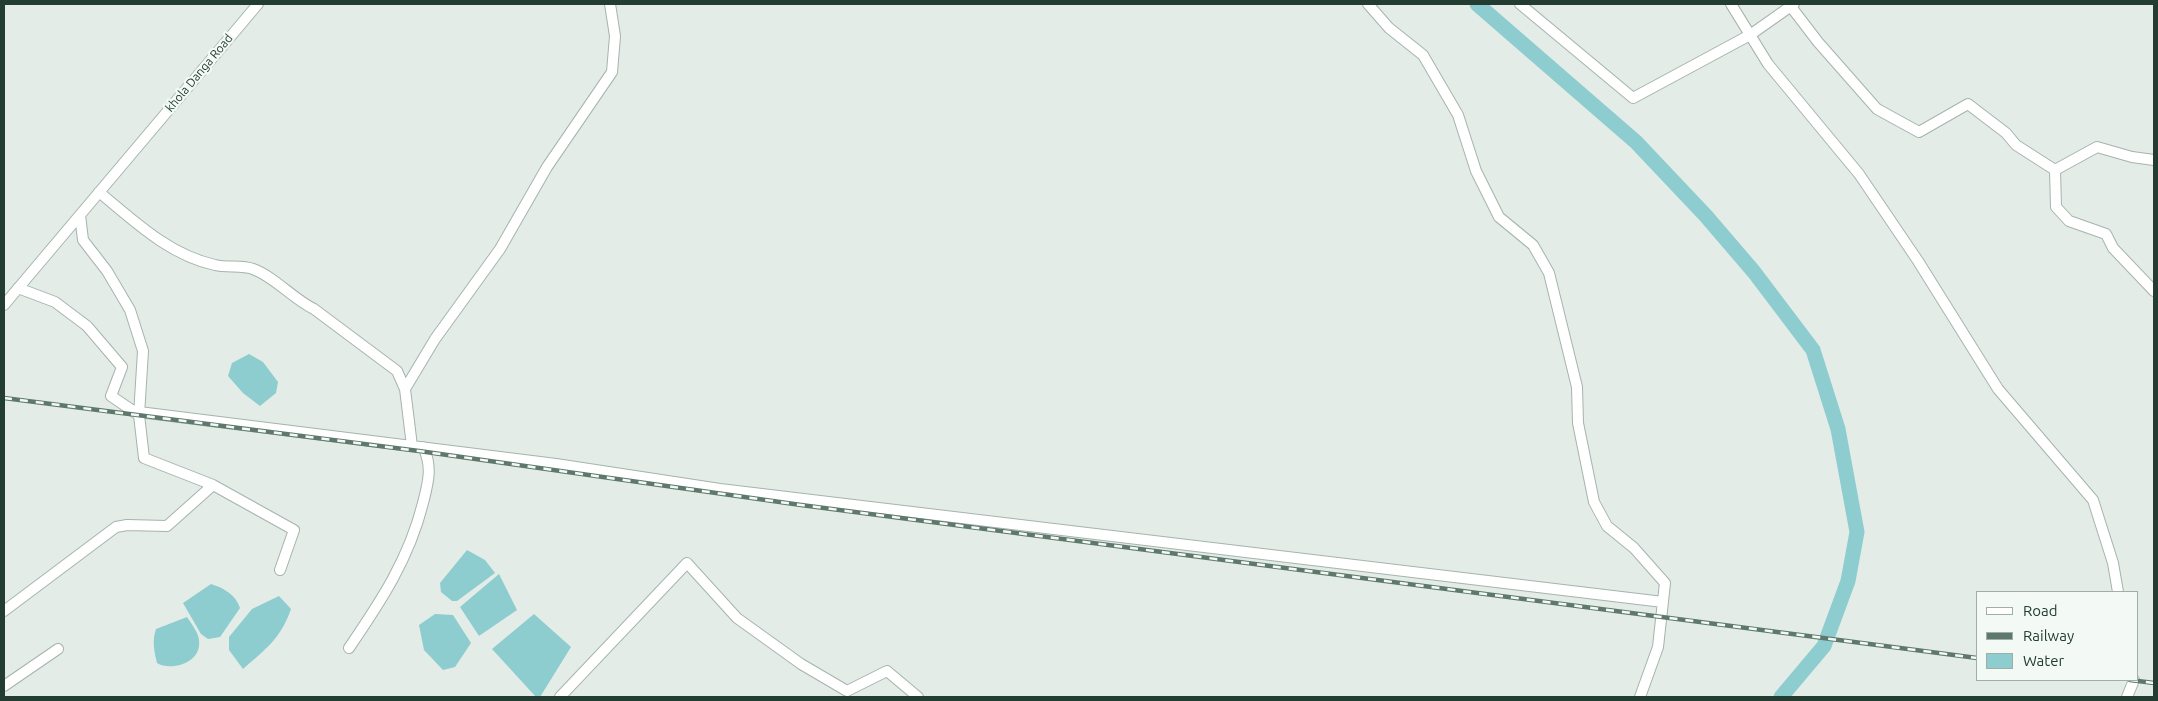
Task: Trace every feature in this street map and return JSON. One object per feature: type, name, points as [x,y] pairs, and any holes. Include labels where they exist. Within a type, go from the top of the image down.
[{"type":"street","name":"khola Danga Road","points":[[4,305],[258,4]]},
{"type":"street","points":[[405,389],[435,339],[500,249],[547,167],[612,72],[615,36],[610,4]]},
{"type":"street","points":[[1368,4],[1389,28],[1423,56],[1458,115],[1476,171],[1499,217],[1533,245],[1549,273],[1577,386],[1578,422],[1594,502],[1608,526],[1634,548],[1665,583],[1658,647],[1640,697]]},
{"type":"street","points":[[1520,4],[1633,98],[1750,35],[1793,6],[1818,42],[1877,109],[1918,132],[1968,104],[2006,133],[2016,145],[2055,170]]},
{"type":"street","points":[[1731,4],[1768,64],[1859,174],[1918,261],[1998,389],[2093,500],[2113,563],[2118,591]]},
{"type":"street","points":[[2055,170],[2097,147],[2132,157],[2154,160]]},
{"type":"street","points":[[2055,170],[2056,207],[2069,221],[2106,234],[2113,248],[2154,291]]},
{"type":"street","points":[[99,192],[164,244],[214,265],[253,269],[267,277],[299,302],[314,309],[397,372],[405,389],[418,447],[431,474],[416,533],[391,586],[349,648]]},
{"type":"street","points":[[80,215],[83,240],[107,271],[130,310],[143,351],[139,413],[144,458],[213,485],[294,530],[280,570]]},
{"type":"street","points":[[18,288],[55,302],[87,326],[122,367],[112,396],[139,413],[556,464],[720,488],[1663,602]]},
{"type":"street","points":[[4,611],[116,527],[127,525],[167,526],[213,485]]},
{"type":"street","points":[[560,697],[687,563],[737,618],[809,668],[847,690],[887,671],[918,697]]},
{"type":"street","points":[[4,686],[58,649]]},
{"type":"street","points":[[2127,697],[2134,681]]},
{"type":"water","points":[[249,354],[263,362],[278,382],[276,393],[260,406],[243,393],[228,376],[232,363]]},
{"type":"water","points":[[467,550],[485,560],[495,573],[457,601],[452,601],[441,592],[440,583]]},
{"type":"water","points":[[499,574],[517,610],[479,636],[460,607]]},
{"type":"water","points":[[211,584],[229,593],[236,599],[240,608],[220,637],[208,639],[201,634],[183,603]]},
{"type":"water","points":[[279,596],[291,609],[283,628],[272,642],[243,669],[229,650],[229,637],[252,609]]},
{"type":"water","points":[[435,614],[453,615],[471,643],[455,667],[443,670],[424,650],[419,625]]},
{"type":"water","points":[[534,614],[571,647],[540,697],[536,697],[492,649]]},
{"type":"water","points":[[187,617],[199,638],[197,652],[188,661],[175,666],[157,663],[154,646],[156,629]]},
{"type":"waterway","points":[[1477,4],[1636,142],[1706,216],[1754,272],[1813,350],[1838,429],[1857,532],[1848,581],[1824,646],[1781,697]]},
{"type":"railway","points":[[4,398],[419,451],[801,505],[1976,658]]},
{"type":"railway","points":[[2138,681],[2154,683]]}]
